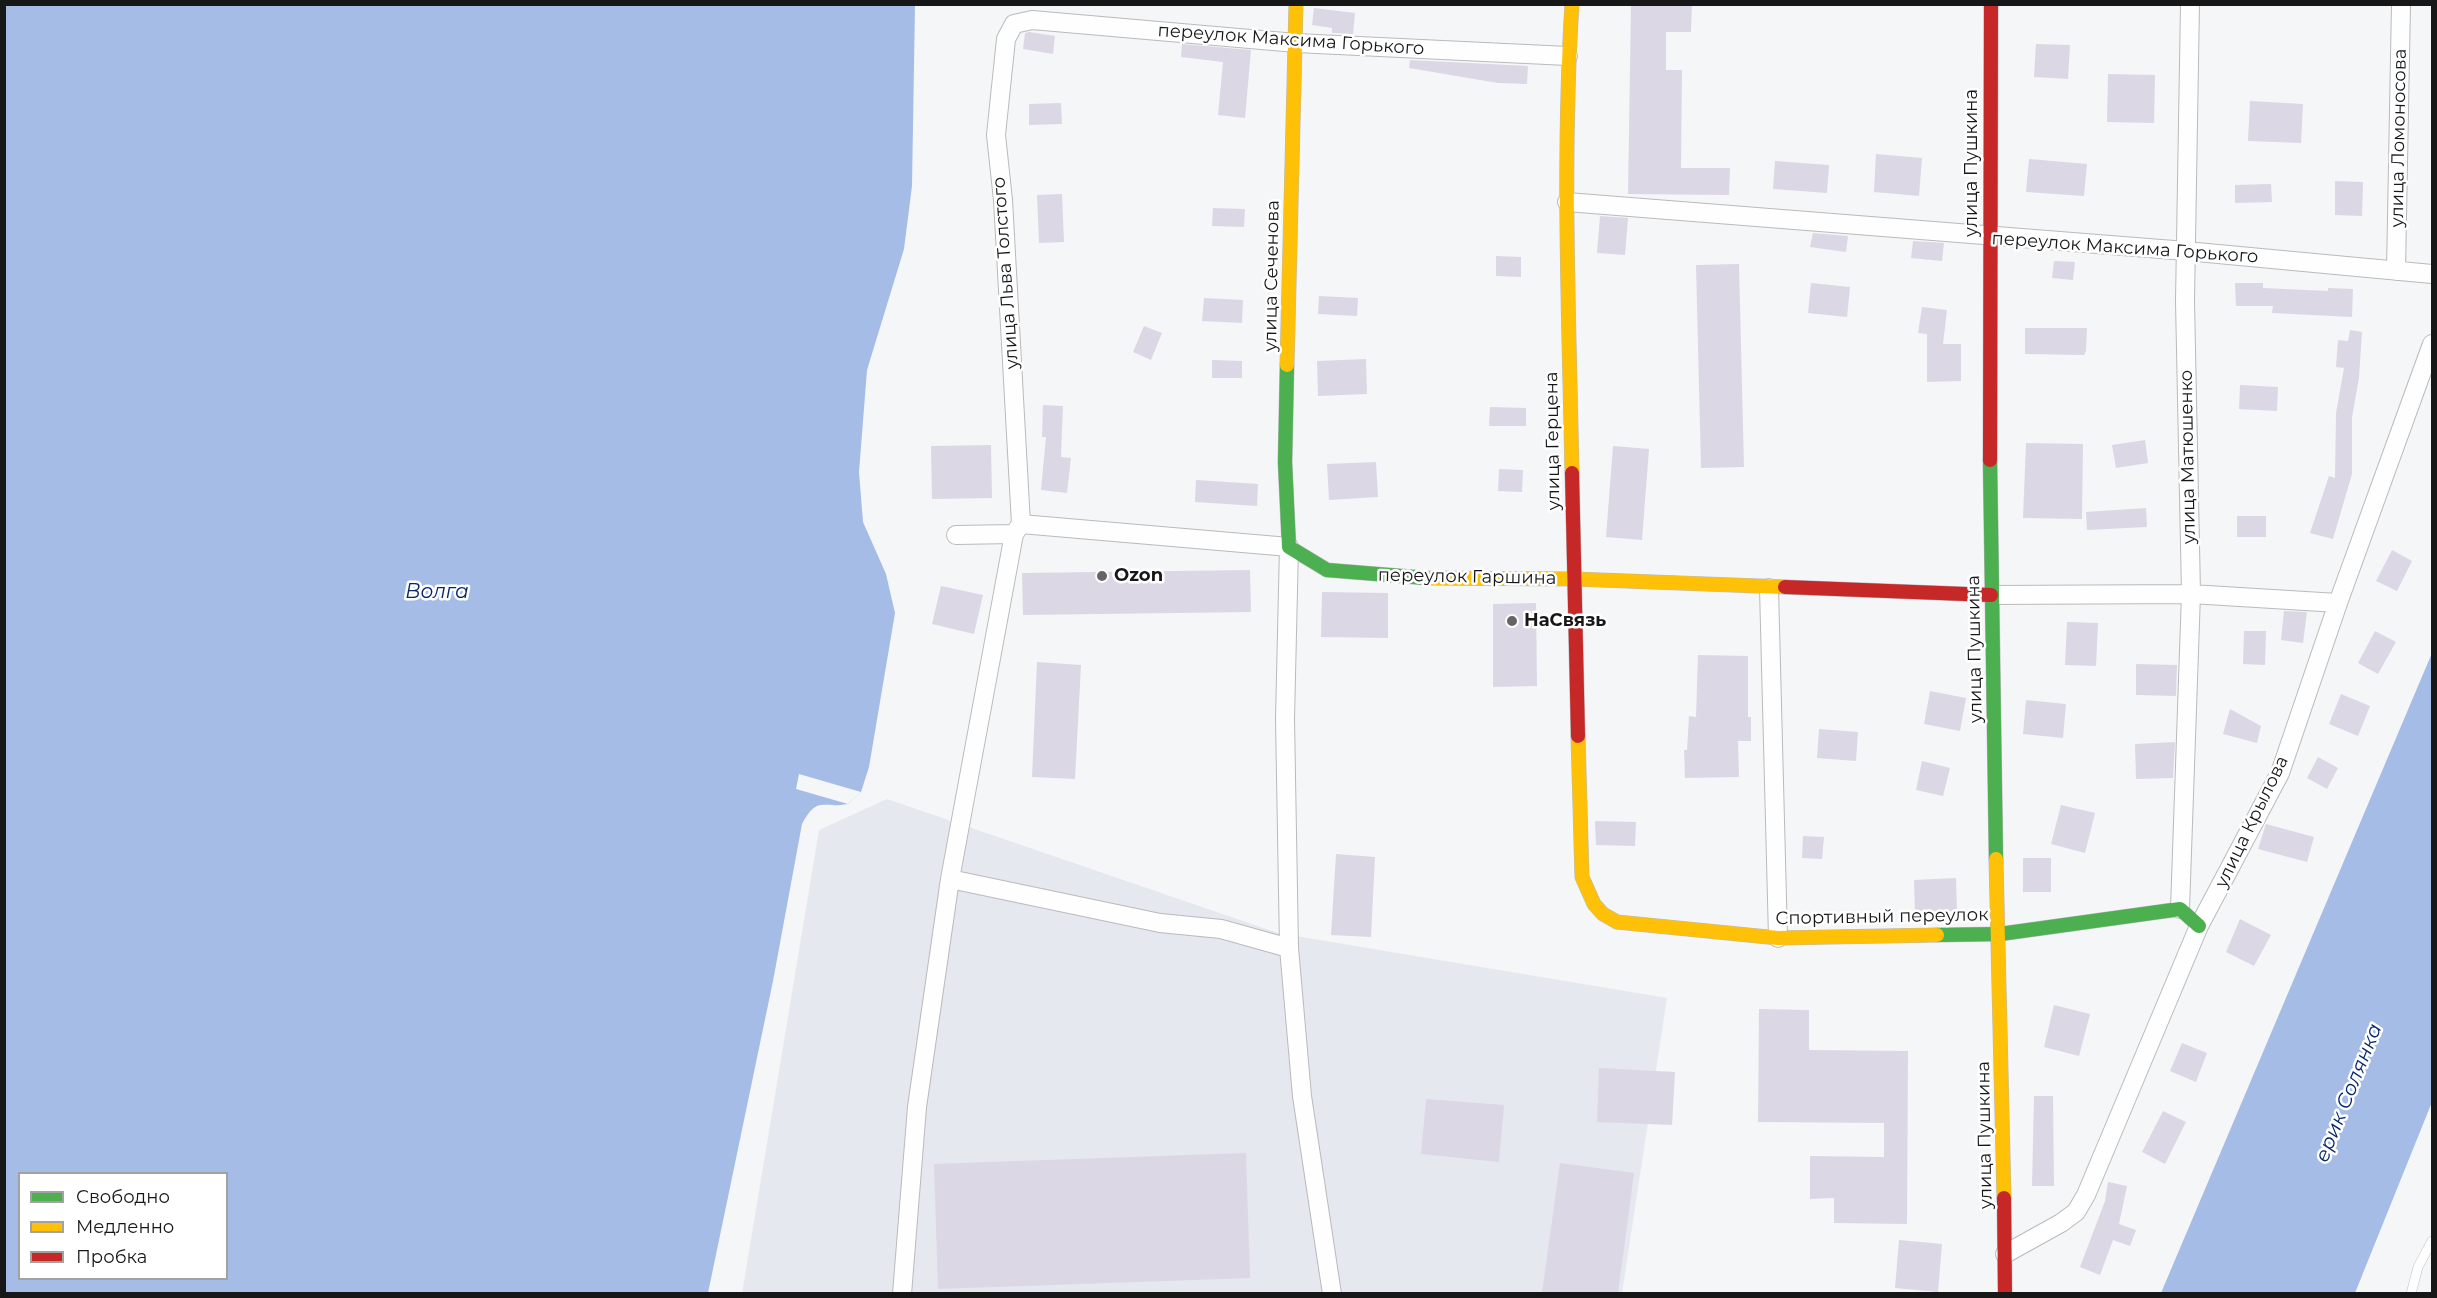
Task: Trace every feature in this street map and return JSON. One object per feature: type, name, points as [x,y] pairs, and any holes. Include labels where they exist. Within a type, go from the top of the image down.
[{"type":"main road","name":"улица Сеченова","points":[[1289,548],[1285,462],[1296,4]]},
{"type":"main road","name":"улица Герцена","points":[[1572,4],[1568,56],[1567,202],[1582,878]]},
{"type":"main road","name":"улица Пушкина","points":[[1991,4],[1989,237],[1991,595],[2000,934],[2005,1293]]},
{"type":"main road","name":"переулок Гаршина","points":[[1289,548],[1327,570],[1407,578],[1574,579],[1991,595]]},
{"type":"main road","name":"Спортивный переулок","points":[[1582,878],[1585,892],[1592,904],[1603,915],[1617,922],[1778,938],[2000,934],[2180,909]]},
{"type":"main road","points":[[2180,909],[2199,926]]},
{"type":"street","name":"улица Матюшенко","points":[[2180,909],[2191,594],[2186,251],[2190,4]]},
{"type":"street","name":"улица Ломоносова","points":[[2396,271],[2401,4]]},
{"type":"street","name":"переулок Максима Горького","points":[[1014,24],[1032,20],[1296,43],[1568,56]]},
{"type":"street","name":"улица Льва Толстого","points":[[902,1293],[917,1107],[950,879],[1018,529],[1003,211],[996,135],[1006,39],[1014,24]]},
{"type":"street","name":"переулок Максима Горького","points":[[1567,202],[2186,251],[2433,274]]},
{"type":"street","name":"улица Крылова","points":[[2005,1254],[2061,1223],[2076,1212],[2090,1185],[2199,926],[2280,773],[2338,603],[2433,344]]},
{"type":"street","name":"переулок Гаршина","points":[[956,535],[1018,529],[1289,548]]},
{"type":"street","points":[[1289,548],[1285,719],[1289,948],[1302,1096],[1332,1293]]},
{"type":"street","points":[[1769,588],[1778,938]]},
{"type":"street","points":[[1991,595],[2191,594],[2338,603]]},
{"type":"street","points":[[950,879],[1160,923],[1221,929],[1289,948]]},
{"type":"lane","points":[[2411,1293],[2418,1267],[2433,1241]]},
{"type":"shaded area","points":[[887,799],[1278,933],[1667,998],[1622,1293],[742,1294],[819,830]]},
{"type":"water","name":"Волга","points":[[5,5],[915,5],[912,186],[904,249],[867,370],[859,472],[863,522],[886,574],[895,613],[869,767],[861,792],[848,804],[817,806],[812,809],[802,824],[773,981],[708,1293],[5,1294]]},
{"type":"water","name":"ерик Солянка","points":[[2432,653],[2432,1102],[2355,1293],[2161,1293]]},
{"type":"pier","points":[[799,774],[861,792],[848,804],[796,789]]},
{"type":"building","points":[[1631,4],[1692,4],[1691,32],[1666,32],[1666,70],[1682,70],[1681,168],[1730,168],[1729,195],[1628,194]]},
{"type":"building","points":[[1314,8],[1355,13],[1353,34],[1332,33],[1332,28],[1312,25]]},
{"type":"building","points":[[1025,33],[1055,36],[1053,54],[1023,49]]},
{"type":"building","points":[[1182,44],[1251,50],[1245,118],[1218,115],[1223,62],[1181,57]]},
{"type":"building","points":[[2036,44],[2070,45],[2068,79],[2034,77]]},
{"type":"building","points":[[1410,60],[1528,66],[1527,84],[1498,83],[1409,68]]},
{"type":"building","points":[[2108,74],[2155,75],[2154,123],[2107,122]]},
{"type":"building","points":[[2250,101],[2303,104],[2301,143],[2248,141]]},
{"type":"building","points":[[1061,103],[1062,124],[1029,125],[1029,104]]},
{"type":"building","points":[[1876,154],[1922,158],[1919,196],[1874,192]]},
{"type":"building","points":[[2029,159],[2087,164],[2084,196],[2026,192]]},
{"type":"building","points":[[1775,161],[1829,165],[1827,193],[1773,189]]},
{"type":"building","points":[[2335,181],[2363,182],[2362,216],[2335,215]]},
{"type":"building","points":[[2271,184],[2272,202],[2235,203],[2235,185]]},
{"type":"building","points":[[1062,194],[1064,242],[1039,243],[1037,195]]},
{"type":"building","points":[[1213,208],[1245,209],[1244,227],[1212,226]]},
{"type":"building","points":[[1600,216],[1628,218],[1625,255],[1597,253]]},
{"type":"building","points":[[1813,233],[1848,236],[1846,252],[1810,247]]},
{"type":"building","points":[[1913,241],[1944,243],[1942,261],[1911,258]]},
{"type":"building","points":[[1496,256],[1521,257],[1521,277],[1496,276]]},
{"type":"building","points":[[2054,261],[2075,262],[2073,280],[2052,278]]},
{"type":"building","points":[[1739,264],[1744,467],[1701,468],[1696,265]]},
{"type":"building","points":[[1811,283],[1850,287],[1847,317],[1808,313]]},
{"type":"building","points":[[2235,283],[2263,283],[2263,288],[2328,291],[2328,288],[2353,289],[2352,317],[2272,313],[2273,306],[2236,306]]},
{"type":"building","points":[[1319,296],[1358,298],[1357,316],[1318,314]]},
{"type":"building","points":[[1204,298],[1243,300],[1242,323],[1202,321]]},
{"type":"building","points":[[1922,307],[1947,310],[1943,344],[1961,344],[1961,381],[1927,382],[1927,334],[1918,333]]},
{"type":"building","points":[[1144,326],[1162,333],[1151,360],[1133,352]]},
{"type":"building","points":[[2025,328],[2087,328],[2086,351],[2084,355],[2025,354]]},
{"type":"building","points":[[2350,330],[2362,332],[2359,378],[2352,417],[2352,474],[2333,539],[2310,533],[2329,476],[2335,478],[2336,413],[2344,368],[2336,367],[2338,340],[2348,341]]},
{"type":"building","points":[[1366,359],[1367,394],[1318,396],[1317,361]]},
{"type":"building","points":[[1212,360],[1242,361],[1242,378],[1212,378]]},
{"type":"building","points":[[2240,385],[2278,387],[2277,411],[2239,409]]},
{"type":"building","points":[[1043,405],[1063,406],[1061,457],[1071,458],[1067,493],[1041,490],[1046,437],[1042,437]]},
{"type":"building","points":[[1490,407],[1526,408],[1526,426],[1489,426]]},
{"type":"building","points":[[2145,440],[2148,463],[2116,468],[2112,445]]},
{"type":"building","points":[[2026,443],[2083,444],[2082,519],[2023,518]]},
{"type":"building","points":[[991,445],[992,498],[932,499],[931,446]]},
{"type":"building","points":[[1613,446],[1649,449],[1642,540],[1606,537]]},
{"type":"building","points":[[1376,462],[1378,497],[1329,500],[1327,464]]},
{"type":"building","points":[[1499,469],[1523,470],[1522,492],[1498,491]]},
{"type":"building","points":[[1196,480],[1258,484],[1257,506],[1195,502]]},
{"type":"building","points":[[2146,508],[2147,527],[2087,530],[2086,512]]},
{"type":"building","points":[[2237,516],[2266,516],[2266,537],[2237,537]]},
{"type":"building","points":[[2392,550],[2412,561],[2397,591],[2376,581]]},
{"type":"building","points":[[1250,570],[1251,612],[1023,615],[1022,573]]},
{"type":"building","points":[[941,586],[983,595],[974,634],[932,624]]},
{"type":"building","points":[[1322,592],[1388,593],[1388,638],[1321,637]]},
{"type":"building","points":[[1536,603],[1537,686],[1493,687],[1493,604]]},
{"type":"building","points":[[2284,611],[2307,612],[2303,643],[2281,640]]},
{"type":"building","points":[[2067,622],[2098,623],[2096,666],[2065,665]]},
{"type":"building","points":[[2244,631],[2266,631],[2265,665],[2243,664]]},
{"type":"building","points":[[2375,631],[2396,642],[2378,674],[2358,663]]},
{"type":"building","points":[[1698,655],[1748,656],[1748,717],[1751,717],[1751,741],[1738,741],[1739,777],[1685,778],[1684,750],[1687,750],[1689,716],[1696,717]]},
{"type":"building","points":[[1037,662],[1081,665],[1075,779],[1032,777]]},
{"type":"building","points":[[2136,664],[2177,665],[2176,696],[2136,695]]},
{"type":"building","points":[[1930,691],[1966,698],[1960,731],[1924,724]]},
{"type":"building","points":[[2341,694],[2370,706],[2358,736],[2329,724]]},
{"type":"building","points":[[2026,700],[2066,704],[2063,738],[2023,734]]},
{"type":"building","points":[[2230,709],[2261,726],[2257,743],[2223,734]]},
{"type":"building","points":[[1819,729],[1858,732],[1856,761],[1817,758]]},
{"type":"building","points":[[2175,742],[2173,778],[2136,779],[2135,744]]},
{"type":"building","points":[[2318,757],[2338,768],[2327,789],[2307,778]]},
{"type":"building","points":[[1922,761],[1950,768],[1943,796],[1916,790]]},
{"type":"building","points":[[2061,805],[2095,813],[2085,853],[2051,844]]},
{"type":"building","points":[[1595,821],[1636,822],[1635,846],[1596,845]]},
{"type":"building","points":[[2266,824],[2314,837],[2307,862],[2258,849]]},
{"type":"building","points":[[1803,836],[1824,837],[1822,859],[1802,858]]},
{"type":"building","points":[[1336,854],[1375,857],[1371,937],[1331,935]]},
{"type":"building","points":[[2023,858],[2051,858],[2051,892],[2023,892]]},
{"type":"building","points":[[1956,878],[1957,911],[1915,912],[1914,880]]},
{"type":"building","points":[[2240,919],[2271,935],[2254,966],[2226,952]]},
{"type":"building","points":[[2054,1005],[2090,1014],[2079,1056],[2044,1047]]},
{"type":"building","points":[[1759,1009],[1809,1010],[1809,1050],[1908,1051],[1907,1224],[1834,1223],[1834,1198],[1810,1199],[1810,1156],[1884,1157],[1884,1123],[1758,1122]]},
{"type":"building","points":[[2182,1043],[2207,1053],[2196,1082],[2170,1071]]},
{"type":"building","points":[[1599,1068],[1675,1072],[1672,1125],[1597,1122]]},
{"type":"building","points":[[2034,1096],[2053,1096],[2054,1186],[2032,1186]]},
{"type":"building","points":[[1426,1099],[1504,1105],[1499,1162],[1421,1154]]},
{"type":"building","points":[[2163,1111],[2186,1122],[2165,1164],[2142,1152]]},
{"type":"building","points":[[1246,1153],[1250,1278],[938,1289],[934,1164]]},
{"type":"building","points":[[1560,1163],[1634,1173],[1618,1293],[1542,1293]]},
{"type":"building","points":[[2108,1182],[2127,1186],[2119,1224],[2136,1230],[2130,1246],[2113,1240],[2100,1275],[2080,1267],[2105,1201]]},
{"type":"building","points":[[1899,1240],[1942,1244],[1938,1292],[1895,1288]]},
{"type":"traffic: fast","points":[[1287,365],[1285,462],[1289,547],[1327,570],[1426,578]]},
{"type":"traffic: fast","points":[[1990,460],[1996,859]]},
{"type":"traffic: fast","points":[[1937,935],[2000,934],[2180,909],[2199,926]]},
{"type":"traffic: slow","points":[[1287,365],[1296,4]]},
{"type":"traffic: slow","points":[[1572,4],[1567,121],[1572,473]]},
{"type":"traffic: slow","points":[[1426,578],[1574,579],[1785,587]]},
{"type":"traffic: slow","points":[[1578,736],[1582,877],[1594,904],[1603,914],[1617,922],[1778,938],[1937,935]]},
{"type":"traffic: slow","points":[[1996,859],[2004,1198]]},
{"type":"traffic: jam","points":[[1990,460],[1991,4]]},
{"type":"traffic: jam","points":[[1572,473],[1578,736]]},
{"type":"traffic: jam","points":[[1785,587],[1991,595]]},
{"type":"traffic: jam","points":[[2004,1198],[2005,1294]]},
{"type":"place","name":"Ozon","points":[[1102,576]]},
{"type":"place","name":"НаСвязь","points":[[1512,621]]}]
